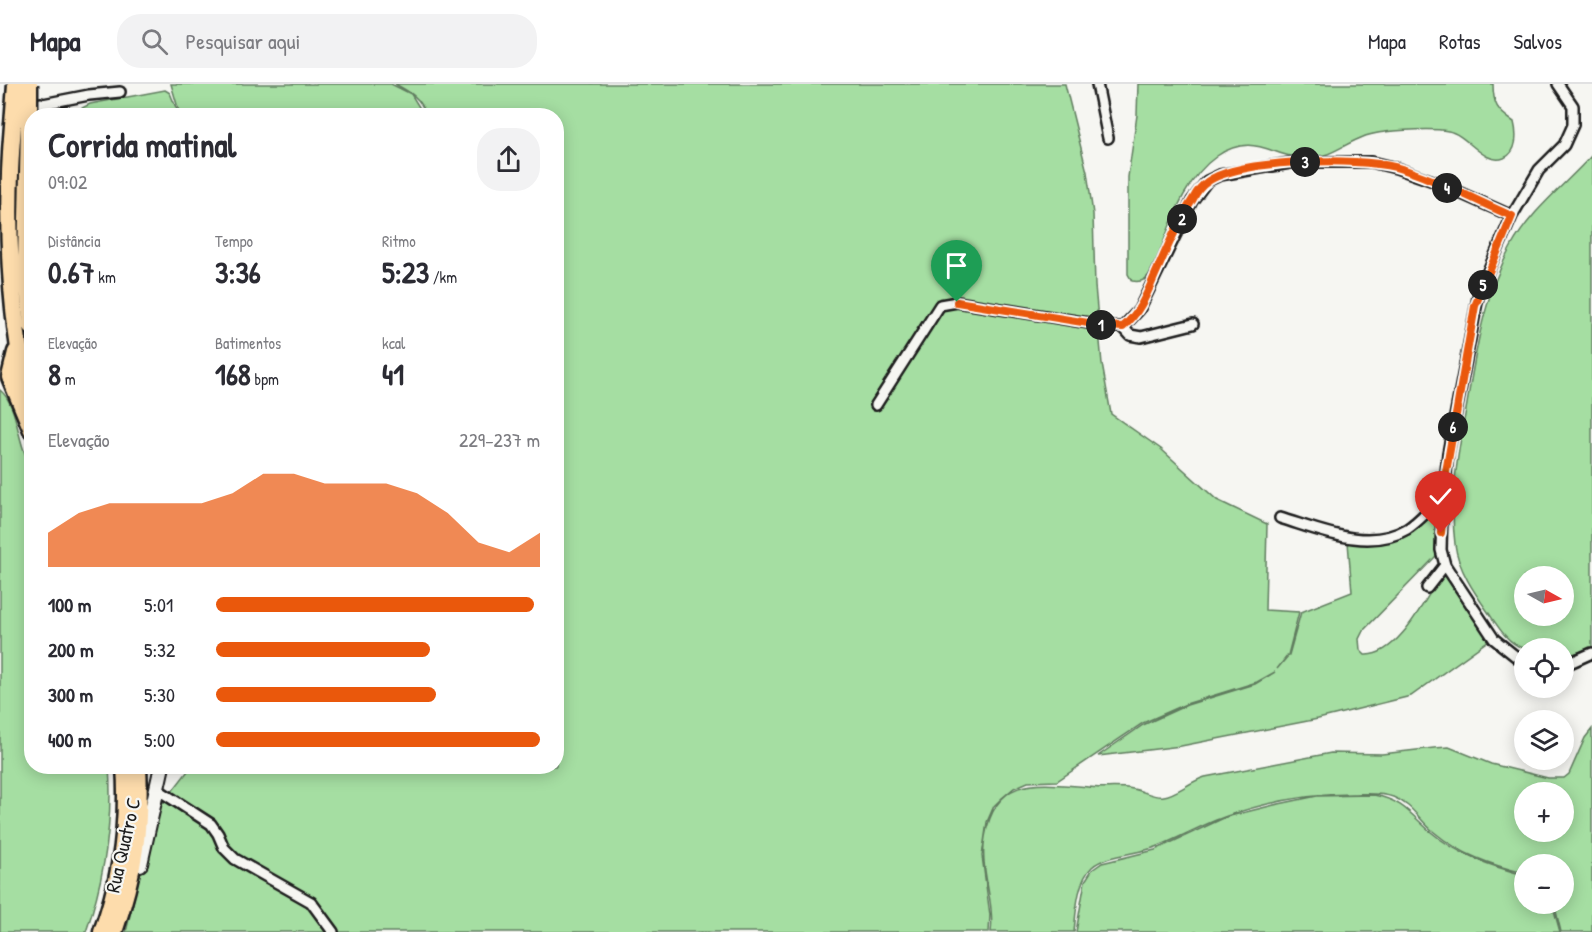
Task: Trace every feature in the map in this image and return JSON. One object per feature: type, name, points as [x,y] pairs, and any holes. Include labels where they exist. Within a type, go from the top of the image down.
[{"type":"highway","points":[[15,84],[21,126],[24,211]]},
{"type":"highway","points":[[25,108],[30,84]]},
{"type":"highway","points":[[24,112],[9,177],[14,308],[24,370]]},
{"type":"highway","points":[[18,337],[5,377],[24,414]]},
{"type":"highway","points":[[102,932],[114,897],[124,847],[127,798],[125,774]]},
{"type":"highway","points":[[114,932],[137,847],[138,774]]},
{"type":"street","points":[[15,84],[48,108]]},
{"type":"street","points":[[1097,84],[1108,138]]},
{"type":"street","points":[[1514,655],[1494,639],[1445,565],[1441,533],[1443,498],[1448,453],[1475,306],[1512,216],[1539,170],[1563,145],[1572,131],[1575,116],[1573,106],[1558,84]]},
{"type":"street","points":[[43,104],[89,95],[120,92]]},
{"type":"street","points":[[1123,327],[1139,310],[1192,201],[1208,181],[1220,175],[1296,162],[1371,162],[1433,181],[1512,216]]},
{"type":"street","points":[[876,405],[940,305],[949,302],[1123,327],[1130,335],[1141,337],[1193,324]]},
{"type":"street","points":[[1280,518],[1341,537],[1381,538],[1408,528],[1443,498]]},
{"type":"street","points":[[1427,588],[1445,565]]},
{"type":"street","points":[[1574,661],[1592,653]]},
{"type":"street","name":"Rua Quatro C","points":[[120,932],[135,886],[160,774]]},
{"type":"street","points":[[160,791],[211,824],[224,848],[235,859],[311,902],[333,932]]},
{"type":"green space","points":[[171,84],[391,84],[411,94],[420,108],[178,108]]},
{"type":"green space","points":[[395,84],[1065,84],[1087,172],[1093,214],[1095,286],[1102,364],[1111,414],[1161,449],[1217,500],[1267,524],[1265,610],[1299,612],[1288,655],[1277,669],[1289,655],[1301,612],[1352,592],[1348,542],[1378,541],[1438,506],[1437,555],[1363,631],[1359,639],[1360,650],[1365,655],[1377,653],[1400,636],[1411,623],[1444,570],[1489,640],[1411,696],[1318,719],[1181,746],[1098,756],[1143,725],[1187,705],[1255,684],[1275,672],[1257,682],[1186,704],[1143,723],[1057,781],[1028,782],[1014,788],[994,806],[987,822],[982,856],[990,915],[989,932],[126,932],[148,839],[160,807],[186,774],[564,774],[564,108],[423,108],[414,96]]},
{"type":"green space","points":[[1138,84],[1493,84],[1497,106],[1514,122],[1515,142],[1509,155],[1497,159],[1489,158],[1455,133],[1430,130],[1392,131],[1371,135],[1331,153],[1309,158],[1286,155],[1254,146],[1230,149],[1205,166],[1194,179],[1171,223],[1153,269],[1144,280],[1132,281],[1128,274],[1128,177],[1137,115]]},
{"type":"green space","points":[[165,90],[170,93],[176,108],[82,108],[90,104]]},
{"type":"green space","points":[[1592,155],[1592,648],[1574,654],[1574,638],[1514,638],[1514,644],[1507,638],[1472,588],[1463,571],[1455,544],[1453,526],[1458,456],[1482,323],[1494,284],[1511,247],[1528,221]]},
{"type":"green space","points":[[0,390],[11,405],[24,451],[24,774],[109,774],[110,809],[106,850],[98,892],[86,932],[0,932]]},
{"type":"green space","points":[[1592,729],[1592,932],[1561,932],[1557,914],[1574,914],[1574,854],[1514,854],[1514,870],[1454,847],[1400,800],[1388,795],[1336,794],[1289,800],[1242,811],[1218,819],[1156,847],[1105,859],[1092,867],[1083,880],[1078,898],[1074,932],[991,932],[991,908],[984,861],[985,837],[991,817],[999,802],[1010,792],[1022,787],[1053,784],[1122,788],[1160,796],[1173,793],[1205,777],[1331,753],[1382,754],[1449,747],[1491,764],[1548,778],[1564,778],[1571,770],[1574,770],[1574,763],[1585,738]]},
{"type":"green space","points":[[1374,795],[1393,801],[1452,847],[1487,864],[1514,872],[1514,914],[1555,914],[1560,932],[1076,932],[1085,881],[1092,870],[1102,863],[1155,850],[1226,817],[1317,796]]},
{"type":"route","points":[[957,302],[1123,327],[1139,310],[1185,212],[1201,187],[1220,175],[1251,168],[1296,162],[1349,160],[1371,162],[1433,181],[1512,216],[1503,243],[1479,292],[1475,306],[1448,453],[1441,533]]}]
